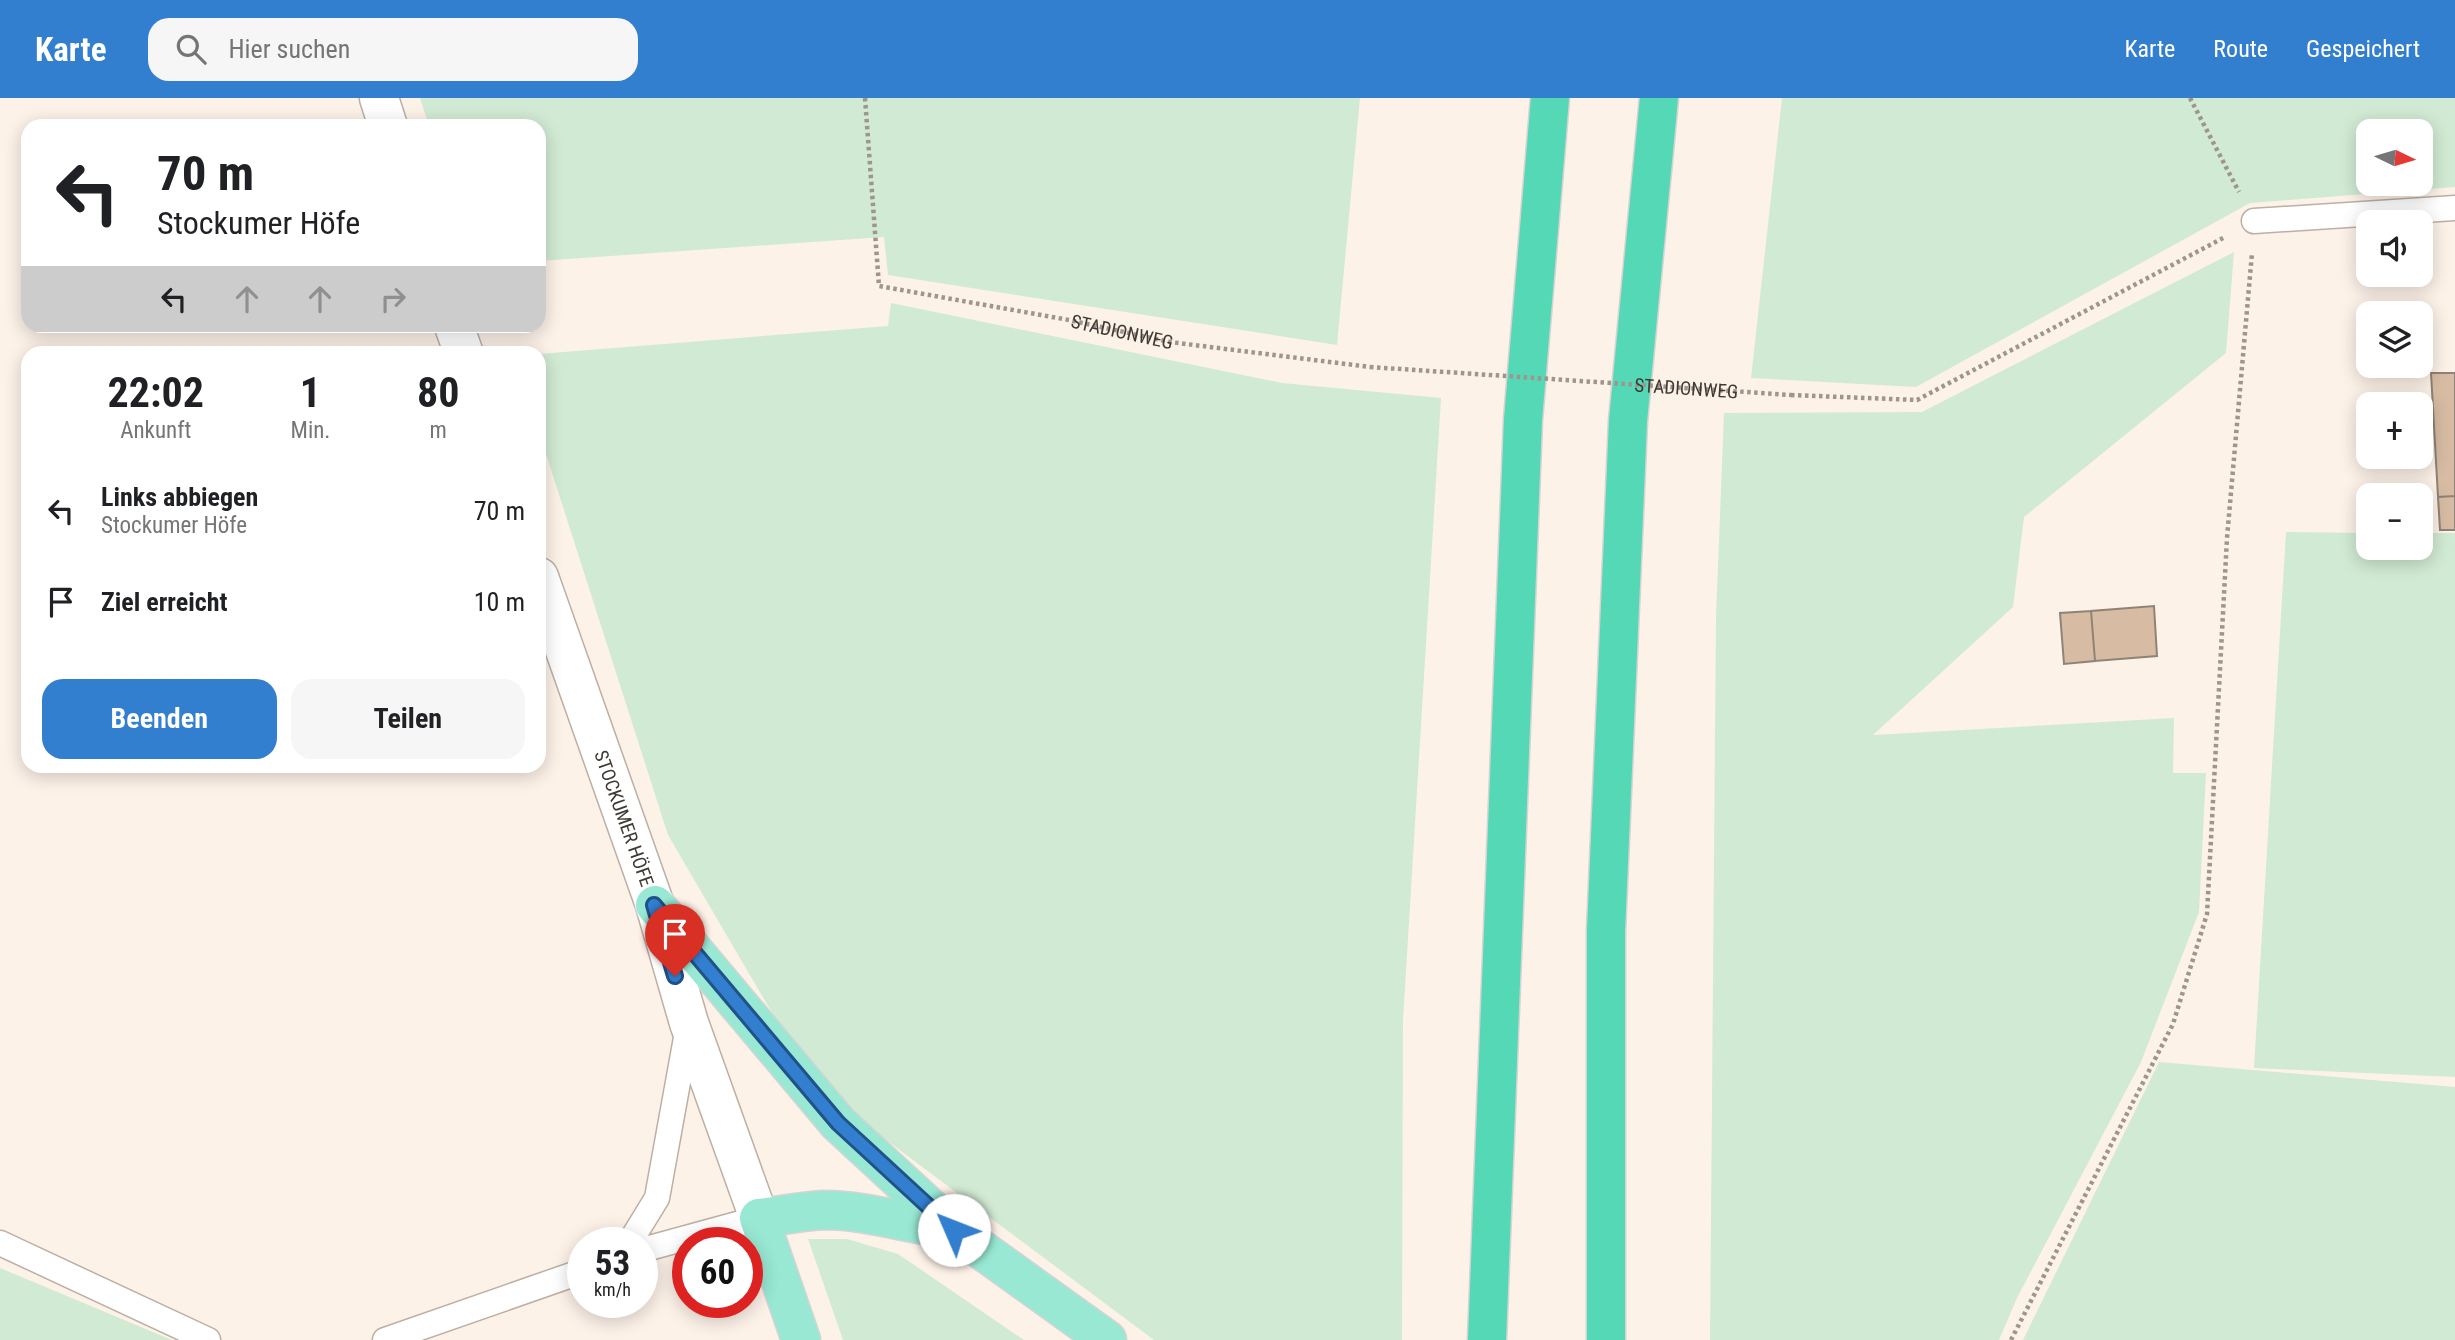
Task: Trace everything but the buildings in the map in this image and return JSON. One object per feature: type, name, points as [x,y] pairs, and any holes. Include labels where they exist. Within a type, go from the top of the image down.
[{"type":"highway","points":[[1487,1340],[1523,420],[1550,98]]},
{"type":"highway","points":[[1606,1340],[1606,931],[1627,434],[1659,98]]},
{"type":"main road","points":[[654,905],[838,1123],[954,1230],[1107,1340]]},
{"type":"main road","points":[[801,1340],[759,1218],[824,1210],[885,1216],[920,1226],[954,1230]]},
{"type":"street","points":[[379,98],[386,119]]},
{"type":"street","name":"STOCKUMER HÖFE","points":[[546,597],[654,905],[689,1023],[759,1218]]},
{"type":"lane","points":[[2254,221],[2455,208]]},
{"type":"lane","points":[[639,1227],[657,1198],[689,1023]]},
{"type":"lane","points":[[658,1246],[759,1218]]},
{"type":"lane","points":[[0,1242],[208,1340]]},
{"type":"lane","points":[[385,1340],[567,1277]]},
{"type":"path","name":"STADIONWEG","points":[[865,98],[879,286],[1069,320],[1170,342],[1370,367],[1791,396],[1917,400],[2254,221]]},
{"type":"path","points":[[2011,1340],[2173,1024],[2207,914],[2227,538],[2254,221],[2190,98]]},
{"type":"green space","points":[[420,98],[1360,98],[1337,345],[888,275],[884,237],[546,261],[546,119],[427,119]]},
{"type":"green space","points":[[1782,98],[2455,98],[2455,187],[2433,189],[2433,119],[2356,119],[2356,195],[2250,203],[1916,387],[1751,378]]},
{"type":"green space","points":[[2234,252],[2226,353],[2024,517],[2013,607],[1873,735],[2174,718],[2173,773],[2206,773],[2199,912],[2141,1062],[2017,1298],[1999,1340],[1710,1340],[1716,617],[1724,413],[1922,412]]},
{"type":"green space","points":[[891,303],[1282,383],[1441,398],[1403,1020],[1402,1340],[1154,1340],[854,1116],[775,1018],[668,835],[546,454],[546,353],[888,326]]},
{"type":"green space","points":[[2286,532],[2356,533],[2356,560],[2433,560],[2433,533],[2455,533],[2455,1077],[2254,1068]]},
{"type":"green space","points":[[2159,1062],[2455,1087],[2455,1340],[2023,1340]]},
{"type":"green space","points":[[808,1239],[847,1239],[898,1254],[1024,1340],[843,1340]]},
{"type":"green space","points":[[0,1268],[172,1340],[0,1340]]},
{"type":"route","points":[[675,976],[654,905],[838,1123],[954,1230]]}]
